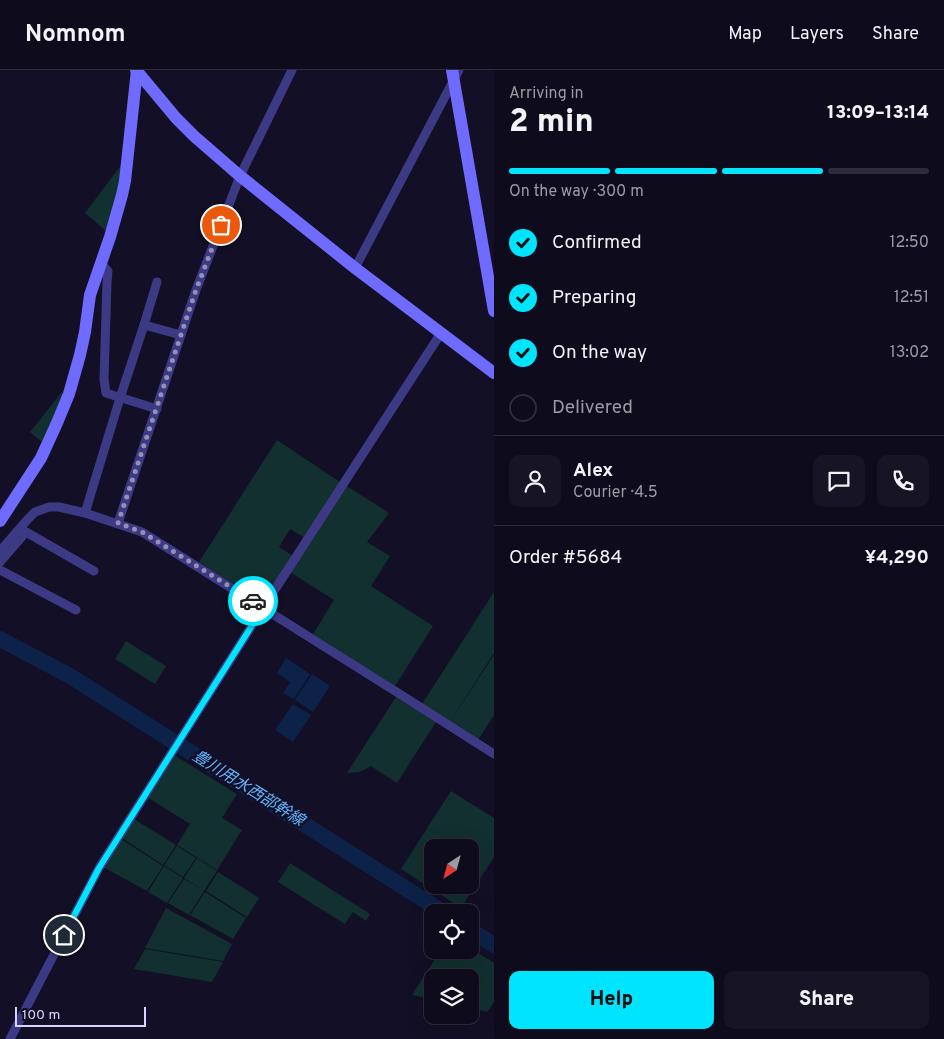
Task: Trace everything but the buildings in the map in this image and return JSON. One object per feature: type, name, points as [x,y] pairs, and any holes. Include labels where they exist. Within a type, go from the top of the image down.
[{"type":"street","points":[[137,70],[176,118],[240,176],[355,268],[494,373]]},
{"type":"street","points":[[0,521],[41,458],[69,394],[83,340],[90,295],[125,181],[137,70]]},
{"type":"street","points":[[118,523],[196,290],[240,176],[292,70]]},
{"type":"street","points":[[355,268],[455,73]]},
{"type":"street","points":[[455,73],[494,311]]},
{"type":"street","points":[[100,263],[108,271],[104,379],[106,393],[157,409]]},
{"type":"street","points":[[85,513],[157,282]]},
{"type":"street","points":[[144,325],[181,335]]},
{"type":"street","points":[[10,1039],[99,868],[263,608],[441,333]]},
{"type":"street","points":[[0,552],[35,512],[50,507],[59,507],[85,513],[142,532],[494,754]]},
{"type":"street","points":[[0,562],[26,532],[94,571]]},
{"type":"street","points":[[0,570],[76,610]]},
{"type":"green space","points":[[122,164],[121,181],[106,231],[85,213]]},
{"type":"green space","points":[[62,392],[64,393],[43,443],[30,432]]},
{"type":"green space","points":[[277,440],[340,482],[305,538],[290,529],[279,547],[293,556],[263,603],[199,562]]},
{"type":"green space","points":[[345,485],[389,513],[367,542],[390,556],[371,586],[433,626],[395,686],[313,634],[334,600],[290,572]]},
{"type":"green space","points":[[494,592],[494,653],[450,722],[422,704]]},
{"type":"green space","points":[[126,641],[166,666],[155,684],[115,659]]},
{"type":"green space","points":[[494,655],[494,715],[478,740],[450,722]]},
{"type":"green space","points":[[396,697],[436,722],[397,783],[371,766],[360,772],[347,773]]},
{"type":"green space","points":[[174,755],[237,794],[222,818],[242,830],[217,870],[177,845],[190,824],[147,797]]},
{"type":"green space","points":[[451,791],[494,818],[494,857],[479,880],[479,839],[424,839],[424,884],[401,869]]},
{"type":"green space","points":[[134,819],[176,845],[163,865],[122,838]]},
{"type":"green space","points":[[121,839],[163,866],[147,891],[103,867]]},
{"type":"green space","points":[[177,846],[196,858],[183,877],[164,865]]},
{"type":"green space","points":[[197,858],[217,871],[204,891],[184,878]]},
{"type":"green space","points":[[290,863],[370,914],[366,921],[353,912],[345,924],[278,882]]},
{"type":"green space","points":[[164,866],[183,878],[167,903],[148,892]]},
{"type":"green space","points":[[218,872],[259,898],[247,917],[206,891]]},
{"type":"green space","points":[[184,879],[204,891],[189,915],[168,903]]},
{"type":"green space","points":[[205,892],[246,918],[233,939],[190,915]]},
{"type":"green space","points":[[439,894],[470,894],[464,904],[455,904]]},
{"type":"green space","points":[[166,908],[232,944],[223,961],[145,948]]},
{"type":"green space","points":[[145,949],[223,962],[212,982],[134,969]]},
{"type":"green space","points":[[479,954],[494,963],[494,1002],[487,1012],[479,1010],[479,969],[429,969],[435,959],[479,959]]},
{"type":"green space","points":[[424,976],[424,997],[412,995]]},
{"type":"water","points":[[286,658],[310,674],[294,699],[283,693],[290,682],[277,673]]},
{"type":"water","points":[[312,674],[330,686],[313,712],[295,700]]},
{"type":"water","points":[[293,704],[311,715],[293,742],[275,730]]},
{"type":"waterway","name":"豊川用水西部幹線","points":[[0,639],[70,676],[430,904]]},
{"type":"waterway","name":"豊川用水西部幹線","points":[[479,936],[494,945]]},
{"type":"way so far","points":[[221,225],[196,290],[118,523],[142,532],[253,601]]},
{"type":"route","points":[[64,935],[99,868],[263,608],[253,601]]}]
